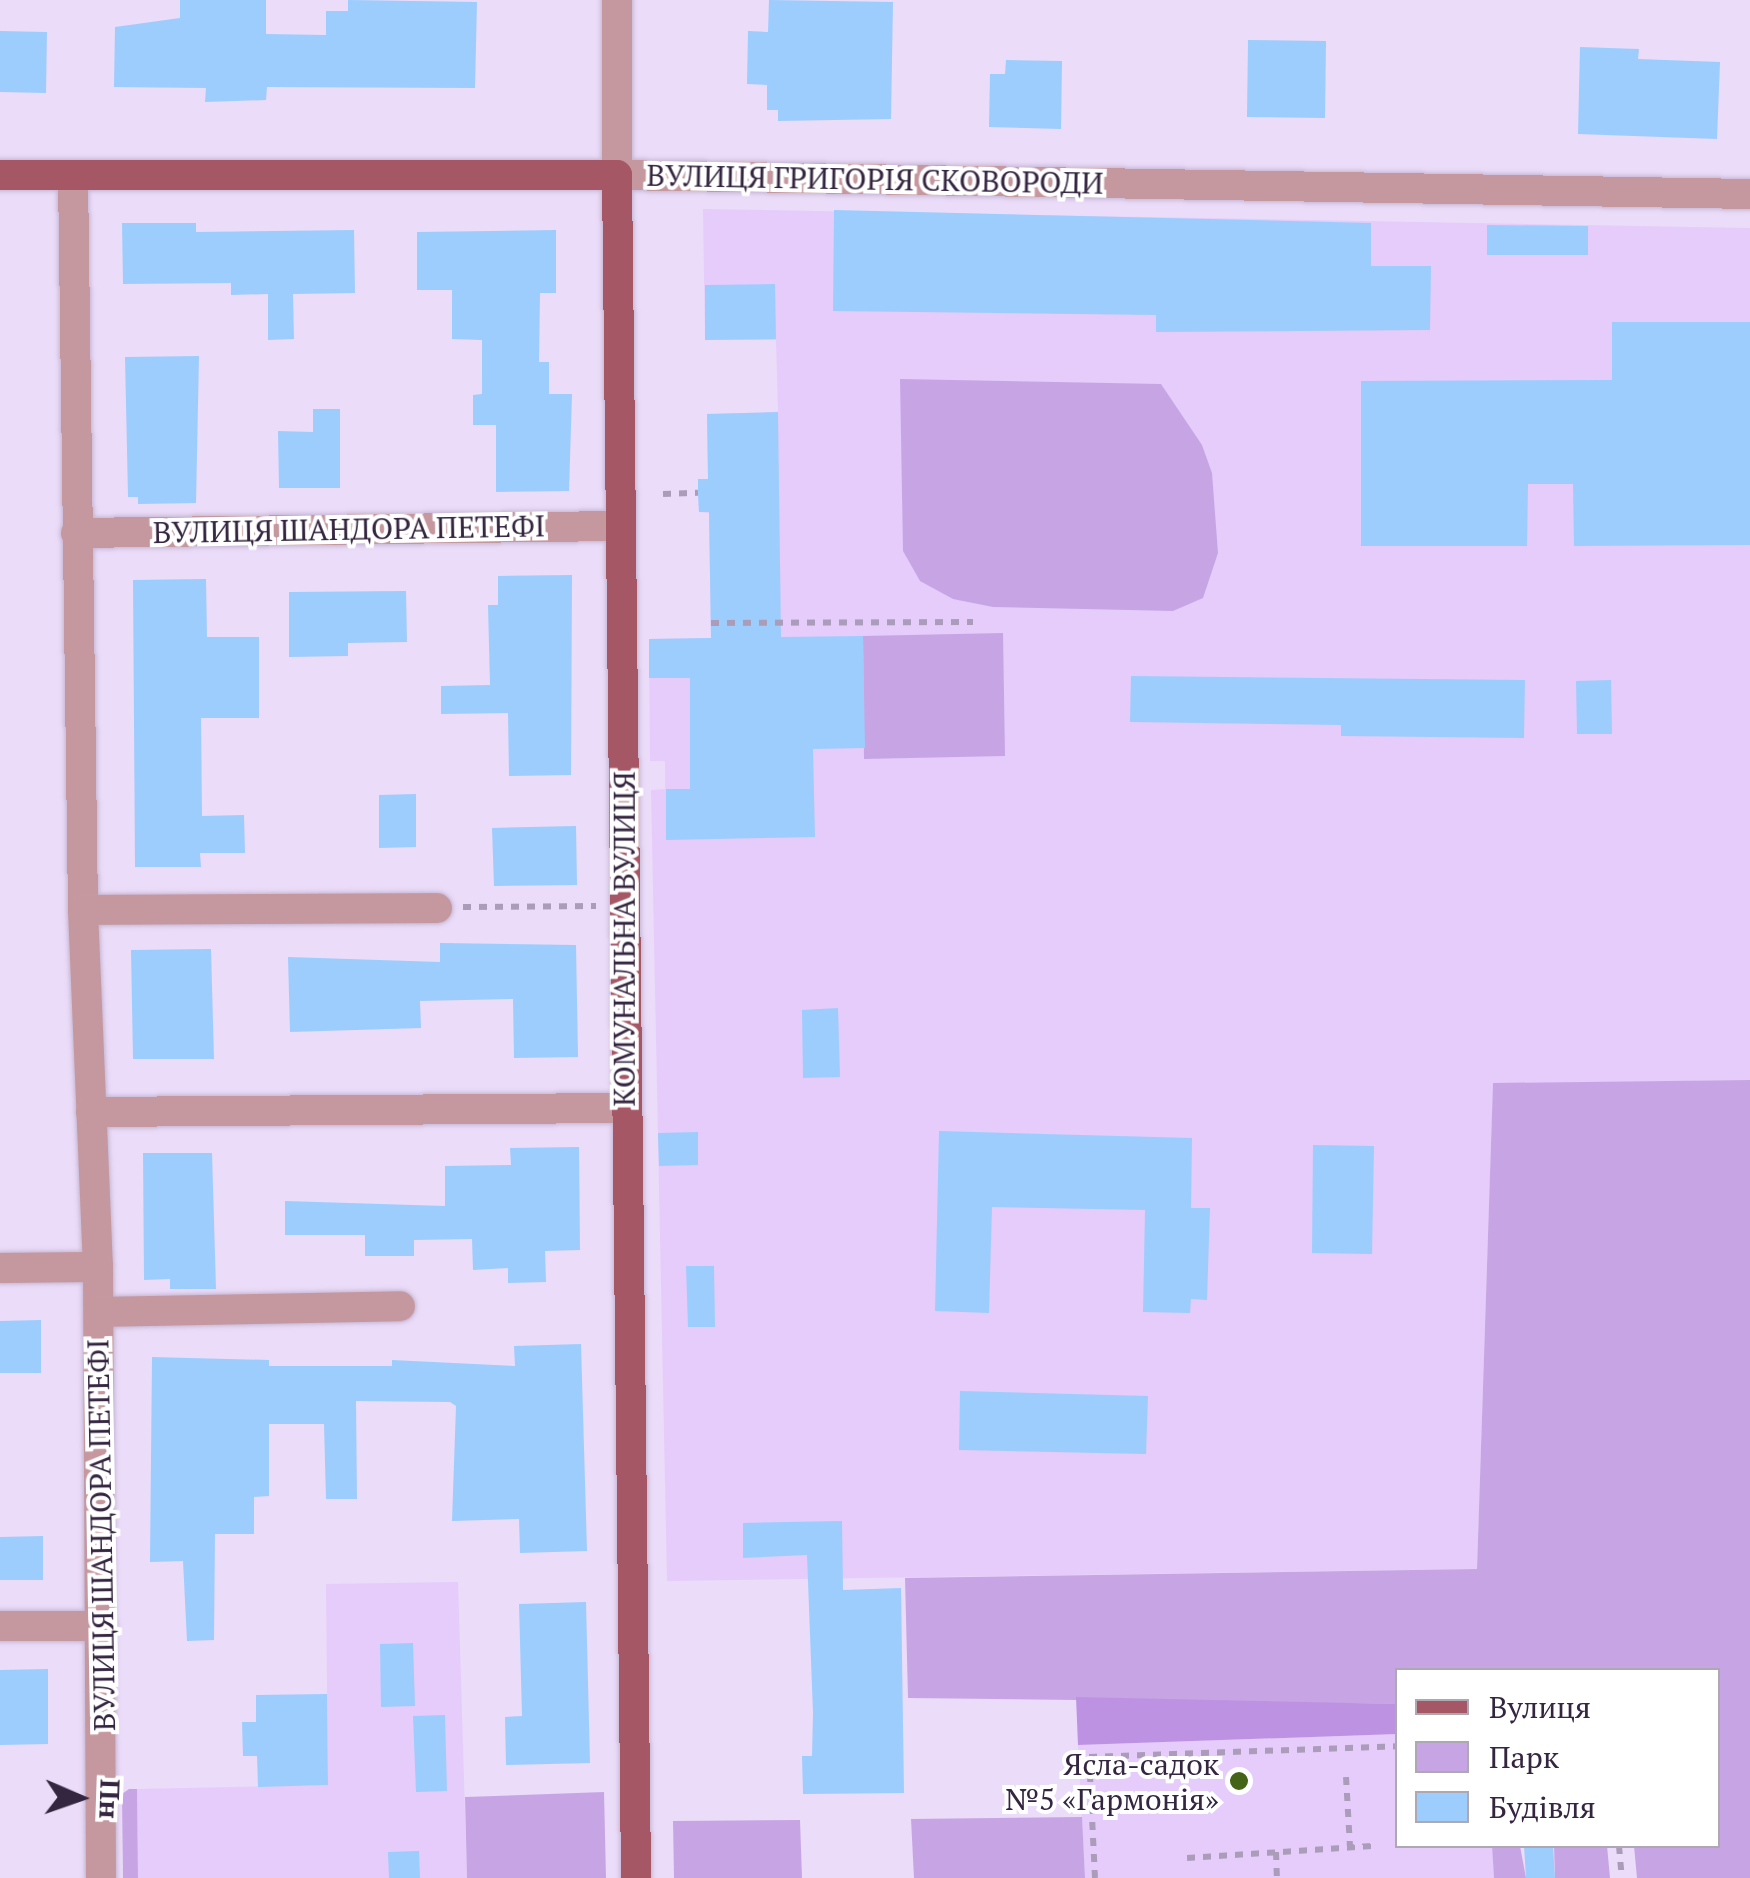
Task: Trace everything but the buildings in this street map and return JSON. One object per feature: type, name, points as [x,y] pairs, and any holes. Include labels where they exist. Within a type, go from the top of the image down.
[{"type":"main road","name":"ВУЛИЦЯ ГРИГОРІЯ СКОВОРОДИ","points":[[0,174],[617,175]]},
{"type":"main road","name":"КОМУНАЛЬНА ВУЛИЦЯ","points":[[617,175],[636,1878]]},
{"type":"street","name":"КОМУНАЛЬНА ВУЛИЦЯ","points":[[616,0],[617,175]]},
{"type":"street","name":"ВУЛИЦЯ ШАНДОРА ПЕТЕФІ","points":[[73,175],[83,910],[99,1312],[101,1878]]},
{"type":"street","name":"ВУЛИЦЯ ГРИГОРІЯ СКОВОРОДИ","points":[[617,175],[1750,194]]},
{"type":"street","name":"ВУЛИЦЯ ШАНДОРА ПЕТЕФІ","points":[[76,533],[621,526]]},
{"type":"street","points":[[83,910],[437,908]]},
{"type":"street","points":[[91,1112],[626,1108]]},
{"type":"street","points":[[0,1268],[98,1267]]},
{"type":"street","name":"ВУЛИЦЯ ШАНДОРА ПЕТЕФІ","points":[[99,1312],[400,1306]]},
{"type":"street","points":[[0,1626],[102,1626]]},
{"type":"path","points":[[664,494],[698,493]]},
{"type":"path","points":[[710,622],[973,622]]},
{"type":"path","points":[[437,908],[624,905]]},
{"type":"path","points":[[1095,1878],[1089,1757],[1395,1746]]},
{"type":"path","points":[[1346,1777],[1350,1847]]},
{"type":"path","points":[[1186,1858],[1372,1846]]},
{"type":"path","points":[[1619,1848],[1622,1878]]},
{"type":"path","points":[[1276,1852],[1277,1878]]},
{"type":"shaded area","points":[[703,209],[1750,228],[1750,1080],[1493,1084],[1477,1569],[667,1581],[651,790],[665,789],[665,761],[650,761],[649,639],[711,638],[709,513],[699,512],[698,493],[708,478],[707,414],[778,412],[776,340],[705,340]]},
{"type":"shaded area","points":[[458,1582],[467,1878],[138,1878],[137,1789],[328,1785],[326,1584]]},
{"type":"shaded area","points":[[1076,1697],[1395,1704],[1395,1734],[1078,1745]]},
{"type":"shaded area","name":"Ясла-садок №5 «Гармонія»","points":[[1395,1734],[1395,1848],[1492,1848],[1494,1878],[1085,1878],[1078,1745]]},
{"type":"green space","points":[[900,379],[1161,384],[1202,445],[1212,473],[1218,553],[1203,598],[1173,611],[993,607],[953,599],[920,581],[903,551]]},
{"type":"green space","points":[[1003,633],[1005,756],[864,759],[863,636]]},
{"type":"green space","points":[[1750,1080],[1750,1878],[1637,1878],[1634,1848],[1720,1848],[1720,1668],[1395,1668],[1395,1704],[908,1698],[905,1578],[1477,1569],[1493,1083]]},
{"type":"green space","points":[[137,1789],[138,1878],[123,1878],[122,1794]]},
{"type":"green space","points":[[604,1792],[606,1878],[467,1878],[465,1797]]},
{"type":"green space","points":[[1082,1817],[1085,1878],[914,1878],[911,1819]]},
{"type":"green space","points":[[800,1820],[802,1878],[674,1878],[673,1821]]},
{"type":"green space","points":[[1492,1848],[1520,1848],[1526,1878],[1494,1878]]},
{"type":"green space","points":[[1554,1848],[1607,1848],[1610,1878],[1555,1878]]},
{"type":"place","name":"Ясла-садок №5 «Гармонія»","points":[[1239,1781]]}]
